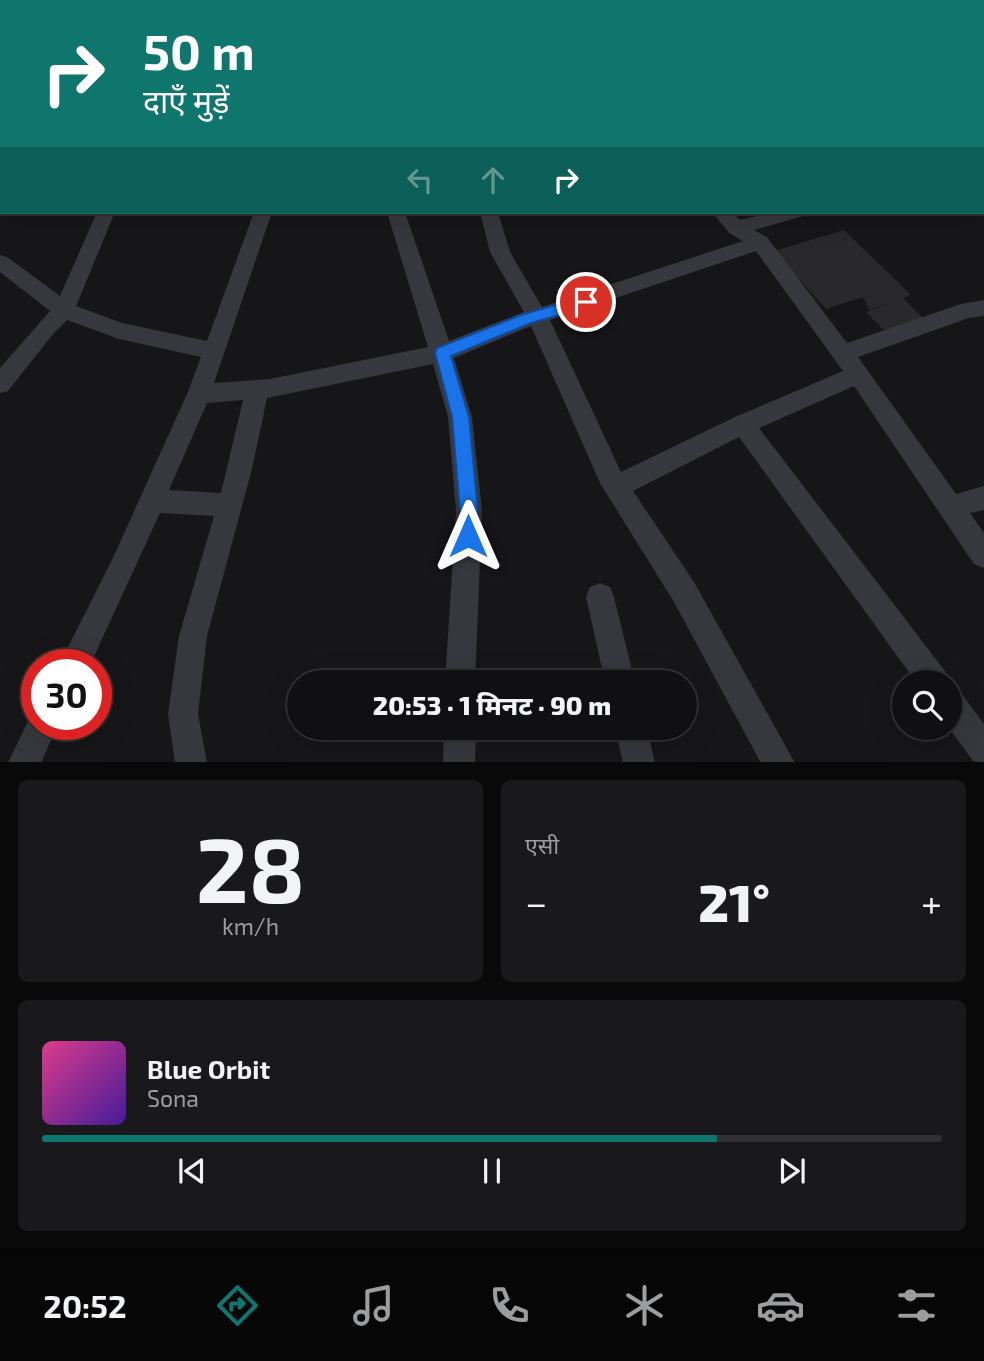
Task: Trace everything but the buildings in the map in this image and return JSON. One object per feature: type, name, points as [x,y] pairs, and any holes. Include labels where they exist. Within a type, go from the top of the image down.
[{"type":"street","points":[[0,384],[64,310],[105,214]]},
{"type":"street","points":[[82,649],[122,569],[199,394],[262,214]]},
{"type":"street","points":[[397,214],[460,417],[469,511],[461,670]]},
{"type":"street","points":[[490,214],[500,252],[537,316],[608,475],[684,592],[779,762]]},
{"type":"street","points":[[729,220],[779,214]]},
{"type":"street","points":[[729,220],[760,242],[843,353],[984,555]]},
{"type":"street","points":[[199,394],[257,389],[442,353],[537,316],[760,242]]},
{"type":"street","points":[[0,262],[64,310],[119,331],[213,351]]},
{"type":"street","points":[[843,353],[968,310],[984,308]]},
{"type":"street","points":[[616,487],[743,424],[858,374]]},
{"type":"street","points":[[191,762],[183,714],[193,636],[257,389]]},
{"type":"street","points":[[743,424],[925,670]]},
{"type":"street","points":[[951,507],[984,498]]},
{"type":"street","points":[[151,501],[229,505]]},
{"type":"street","points":[[600,597],[617,670]]},
{"type":"street","points":[[962,720],[984,750]]},
{"type":"street","points":[[24,762],[35,740]]},
{"type":"street","points":[[459,762],[460,740]]},
{"type":"street","points":[[634,740],[639,762]]},
{"type":"route","points":[[468,536],[469,511],[460,417],[442,353],[527,319],[586,302]]}]
